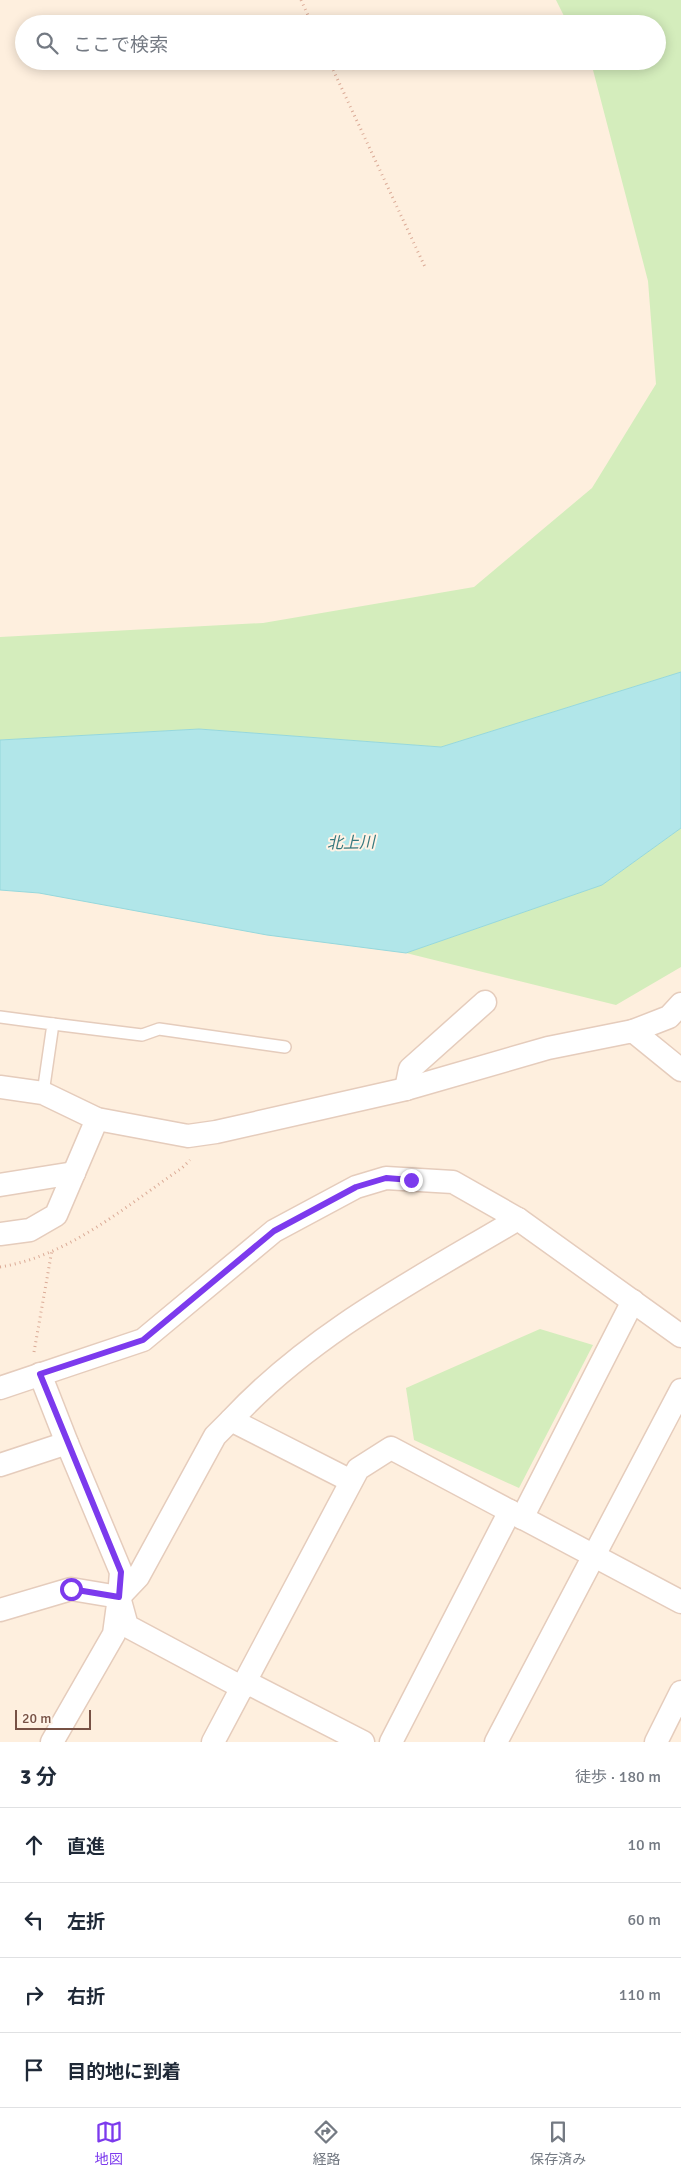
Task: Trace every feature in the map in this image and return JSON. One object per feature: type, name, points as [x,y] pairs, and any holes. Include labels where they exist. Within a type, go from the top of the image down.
[{"type":"street","points":[[406,1088],[410,1069],[485,1002]]},
{"type":"street","points":[[0,1088],[43,1093],[97,1119],[188,1136],[216,1132],[406,1088],[548,1048],[633,1031],[669,1017],[681,1004]]},
{"type":"street","points":[[633,1031],[681,1070]]},
{"type":"street","points":[[0,1234],[30,1230],[56,1216],[97,1119]]},
{"type":"street","points":[[0,1185],[74,1173]]},
{"type":"street","points":[[0,1388],[143,1340],[274,1231],[356,1187],[386,1178],[453,1182],[518,1219],[681,1336]]},
{"type":"street","points":[[119,1597],[138,1577],[214,1436],[262,1387],[312,1347],[375,1303],[518,1219]]},
{"type":"street","points":[[391,1742],[633,1301]]},
{"type":"street","points":[[35,1376],[67,1443],[121,1572],[114,1634],[52,1742]]},
{"type":"street","points":[[496,1742],[681,1390]]},
{"type":"street","points":[[231,1420],[351,1481]]},
{"type":"street","points":[[0,1465],[67,1443]]},
{"type":"street","points":[[213,1742],[358,1469],[391,1448],[681,1602]]},
{"type":"street","points":[[0,1610],[71,1589],[119,1597]]},
{"type":"street","points":[[119,1597],[127,1626],[363,1742]]},
{"type":"street","points":[[656,1742],[681,1692]]},
{"type":"lane","points":[[0,1017],[142,1035],[159,1029],[285,1047]]},
{"type":"lane","points":[[43,1093],[53,1024]]},
{"type":"path","points":[[301,0],[308,15]]},
{"type":"path","points":[[333,70],[425,267]]},
{"type":"path","points":[[0,1267],[16,1264],[71,1243],[182,1168],[216,1132]]},
{"type":"path","points":[[30,1230],[52,1250]]},
{"type":"path","points":[[35,1376],[52,1250]]},
{"type":"green space","points":[[556,0],[681,0],[681,672],[441,747],[199,729],[0,740],[0,637],[263,623],[474,587],[592,488],[656,384],[648,281],[593,70],[666,70],[666,15],[564,15]]},
{"type":"green space","points":[[681,828],[681,967],[616,1005],[406,953],[602,885]]},
{"type":"green space","points":[[540,1329],[593,1345],[519,1488],[414,1440],[406,1388]]},
{"type":"water","name":"北上川","points":[[681,672],[681,828],[602,885],[406,953],[267,935],[39,893],[0,890],[0,740],[199,729],[441,747]]},
{"type":"route","points":[[71,1589],[119,1597],[121,1572],[40,1374],[143,1340],[274,1231],[356,1187],[386,1178],[411,1180]]}]
